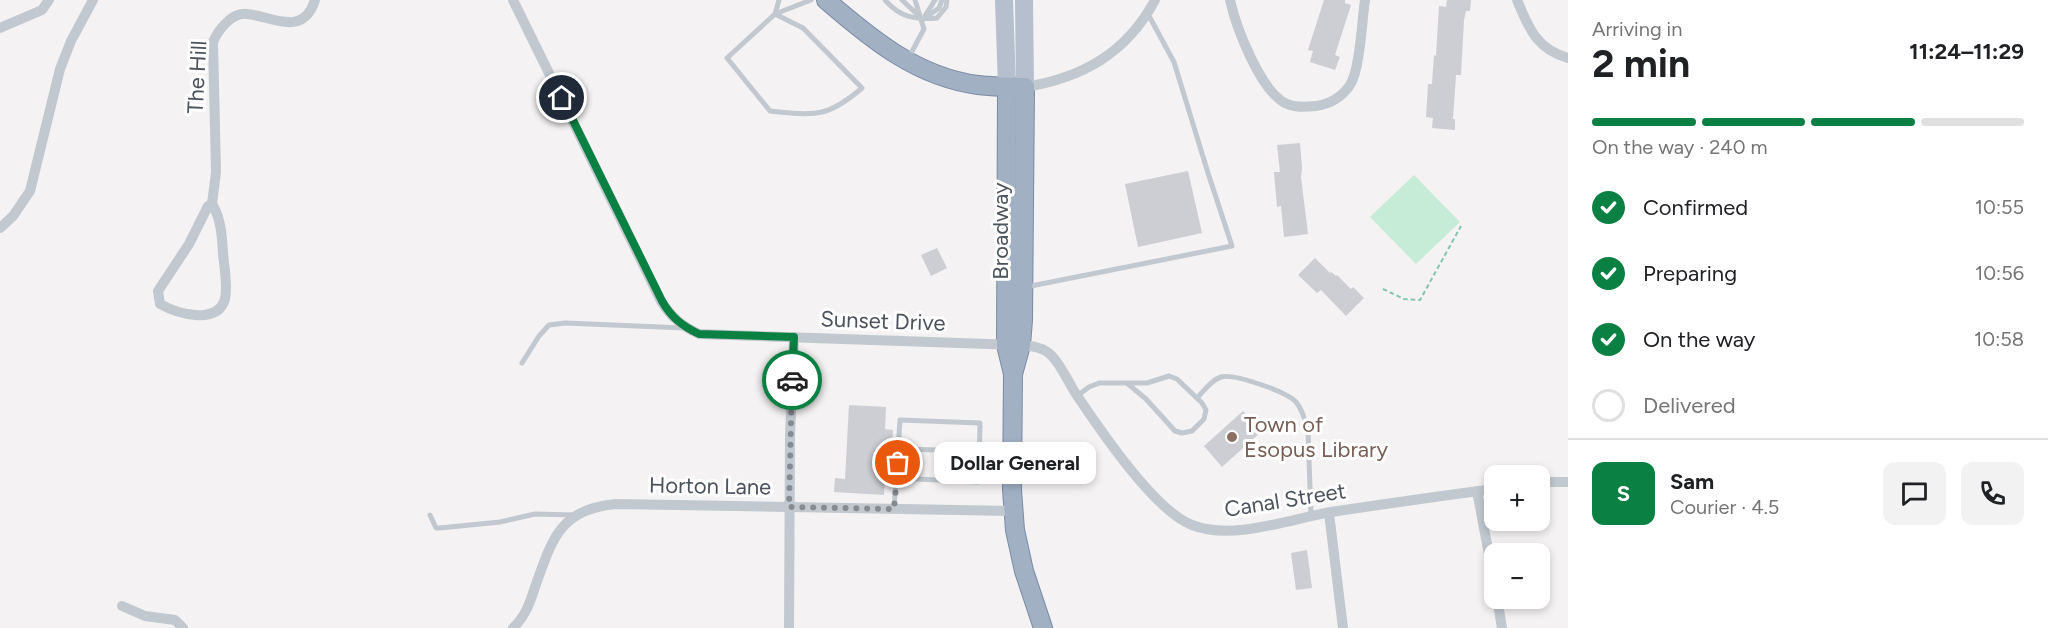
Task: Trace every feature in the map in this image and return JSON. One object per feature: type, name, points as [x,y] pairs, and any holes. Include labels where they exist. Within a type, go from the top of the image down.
[{"type":"highway","points":[[826,0],[873,40],[907,62],[943,77],[960,81],[991,87],[1025,87]]},
{"type":"highway","name":"Broadway","points":[[1007,87],[1013,345],[1013,511],[1019,551],[1043,628]]},
{"type":"highway","name":"Broadway","points":[[1013,345],[1024,287],[1025,87]]},
{"type":"main road","points":[[1004,0],[1007,87]]},
{"type":"main road","points":[[1024,0],[1025,87]]},
{"type":"street","points":[[0,28],[42,10],[49,0]]},
{"type":"street","points":[[0,228],[30,191],[60,69],[70,41],[93,0]]},
{"type":"street","name":"The Hill","points":[[212,204],[208,206],[189,244],[158,291],[160,304],[173,312],[191,315],[208,314],[220,308],[225,299],[226,279],[221,225],[212,204],[216,172],[213,42],[216,33],[235,16],[246,13],[290,23],[304,17],[313,7],[315,0]]},
{"type":"street","points":[[513,0],[662,301],[670,315],[685,328]]},
{"type":"street","points":[[1025,87],[1065,79],[1096,63],[1126,39],[1148,14],[1155,0]]},
{"type":"street","points":[[1230,0],[1233,15],[1259,75],[1280,100],[1286,104],[1305,108],[1332,102],[1350,86],[1355,73],[1365,0]]},
{"type":"street","points":[[1517,0],[1538,41],[1545,48],[1568,58]]},
{"type":"street","name":"Sunset Drive","points":[[685,328],[699,334],[1013,345]]},
{"type":"street","points":[[789,628],[789,507],[794,337]]},
{"type":"street","name":"Canal Street","points":[[1013,345],[1042,348],[1051,355],[1115,450],[1151,493],[1178,518],[1193,525],[1216,530],[1245,530],[1329,513],[1484,490]]},
{"type":"street","points":[[1550,482],[1568,482]]},
{"type":"street","points":[[1477,491],[1487,543]]},
{"type":"street","name":"Horton Lane","points":[[513,628],[525,613],[552,542],[566,523],[588,508],[616,504],[1013,511]]},
{"type":"street","points":[[1329,513],[1343,628]]},
{"type":"street","points":[[122,606],[145,616],[175,620],[183,628]]},
{"type":"street","points":[[1499,609],[1502,628]]},
{"type":"lane","points":[[775,14],[779,0]]},
{"type":"lane","points":[[775,14],[802,28],[862,88],[846,102],[832,109],[813,115],[770,111],[727,58],[775,14],[811,0]]},
{"type":"lane","points":[[885,0],[897,13],[922,19],[937,18],[946,7],[947,0]]},
{"type":"lane","points":[[902,0],[922,19]]},
{"type":"lane","points":[[907,62],[924,29],[915,0]]},
{"type":"lane","points":[[922,19],[935,0]]},
{"type":"lane","points":[[922,19],[939,8],[942,0]]},
{"type":"lane","points":[[1024,287],[1232,246],[1174,62],[1148,14]]},
{"type":"lane","points":[[522,363],[539,336],[549,326],[565,323],[685,328]]},
{"type":"lane","points":[[1077,396],[1099,383],[1147,383],[1169,376],[1177,379],[1197,398],[1206,410],[1204,419],[1200,426],[1192,431],[1182,433],[1175,431],[1146,399],[1128,384]]},
{"type":"lane","points":[[1197,398],[1211,383],[1224,376],[1235,376],[1286,395],[1296,402],[1308,432],[1311,516]]},
{"type":"lane","points":[[894,509],[900,420],[980,423],[978,482],[897,478]]},
{"type":"lane","points":[[898,449],[979,452]]},
{"type":"lane","points":[[979,469],[1012,470]]},
{"type":"lane","points":[[430,515],[436,528],[440,528],[500,522],[535,514],[576,515]]},
{"type":"path","points":[[1383,290],[1404,299],[1420,300],[1461,226]]},
{"type":"green space","points":[[1414,175],[1460,222],[1416,264],[1370,217]]},
{"type":"building","points":[[1324,0],[1345,0],[1345,3],[1351,5],[1335,55],[1340,57],[1335,70],[1310,62],[1313,51],[1308,50]]},
{"type":"building","points":[[1447,0],[1471,0],[1470,11],[1466,11],[1464,20],[1461,75],[1456,75],[1453,119],[1455,119],[1455,130],[1432,128],[1433,118],[1426,117],[1428,84],[1432,84],[1434,55],[1436,56],[1439,6],[1446,7]]},
{"type":"building","points":[[1300,143],[1301,177],[1308,234],[1284,237],[1281,206],[1277,207],[1274,172],[1280,172],[1277,145]]},
{"type":"building","points":[[1188,171],[1202,233],[1138,247],[1125,184]]},
{"type":"building","points":[[937,248],[947,268],[931,276],[921,255]]},
{"type":"building","points":[[1315,258],[1330,273],[1337,275],[1364,298],[1346,316],[1321,290],[1317,293],[1298,275]]},
{"type":"building","points":[[849,405],[886,407],[885,429],[893,430],[891,461],[886,461],[884,495],[834,492],[835,478],[845,479]]},
{"type":"building","name":"Town of Esopus Library","points":[[1243,411],[1262,431],[1222,467],[1204,446]]},
{"type":"building","points":[[1307,550],[1312,588],[1296,590],[1291,553]]},
{"type":"way so far","points":[[792,380],[789,507],[894,509],[898,463]]},
{"type":"place","name":"Town of Esopus Library","points":[[1232,437]]},
{"type":"place","name":"Dollar General","points":[[898,463]]},
{"type":"route","points":[[562,98],[670,315],[685,328],[699,334],[794,337],[792,380]]}]
